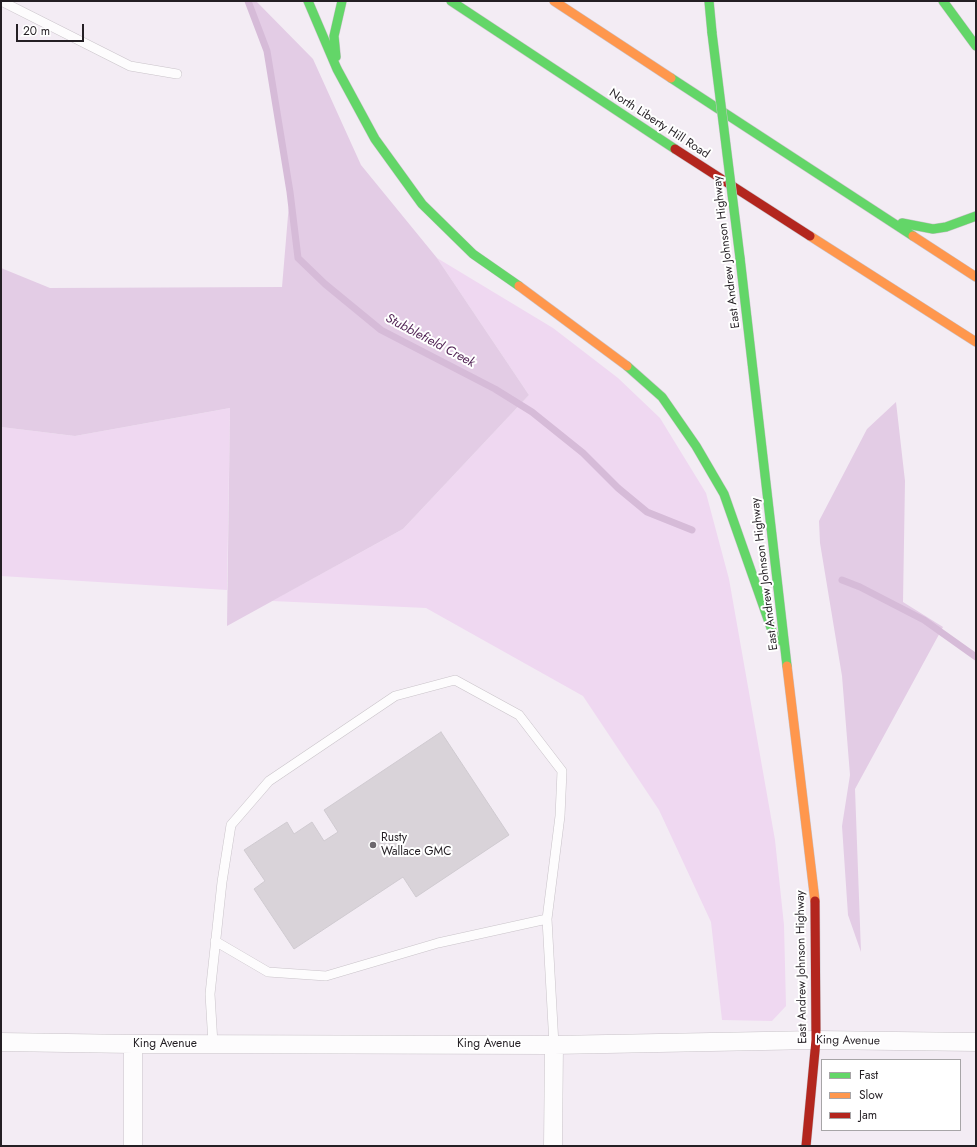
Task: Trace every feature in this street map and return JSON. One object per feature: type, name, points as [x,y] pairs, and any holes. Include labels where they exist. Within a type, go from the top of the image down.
[{"type":"main road","points":[[308,1],[337,69],[375,139],[422,204],[473,254],[547,305],[616,356],[662,397],[696,446],[724,494],[789,681]]},
{"type":"main road","points":[[337,69],[334,36],[342,1]]},
{"type":"main road","name":"North Liberty Hill Road","points":[[451,1],[668,145],[976,342]]},
{"type":"main road","points":[[554,1],[976,277]]},
{"type":"main road","points":[[943,1],[976,46]]},
{"type":"main road","name":"East Andrew Johnson Highway","points":[[711,3],[712,34],[740,258],[815,903],[816,1040],[806,1146]]},
{"type":"main road","points":[[889,219],[933,229],[946,227],[976,216]]},
{"type":"street","name":"King Avenue","points":[[1,1042],[133,1044],[554,1044],[816,1040],[976,1042]]},
{"type":"street","points":[[133,1044],[133,1146]]},
{"type":"street","points":[[553,1146],[554,1044]]},
{"type":"lane","points":[[1,1],[130,66],[177,74]]},
{"type":"lane","points":[[213,1044],[210,994],[222,882],[231,825],[269,781],[395,696],[455,680],[519,715],[562,771],[560,816],[547,919],[554,1044]]},
{"type":"lane","points":[[215,940],[268,972],[326,976],[438,943],[547,919]]},
{"type":"shaded area","points":[[248,1],[256,1],[313,59],[361,165],[437,258],[529,395],[403,529],[227,626],[230,408],[75,436],[1,427],[1,268],[50,288],[282,287],[290,192],[267,51]]},
{"type":"shaded area","points":[[437,258],[553,328],[618,378],[660,418],[706,493],[729,579],[775,840],[784,925],[786,1006],[772,1021],[722,1020],[711,922],[659,810],[583,696],[426,608],[272,601],[403,529],[529,395]]},
{"type":"shaded area","points":[[896,402],[905,481],[903,602],[943,627],[855,789],[861,952],[848,915],[842,826],[850,775],[842,676],[820,543],[819,521],[867,429]]},
{"type":"shaded area","points":[[230,408],[227,590],[1,576],[1,427],[75,436]]},
{"type":"building","name":"Rusty Wallace GMC","points":[[441,732],[509,835],[416,897],[403,877],[294,949],[254,889],[265,881],[244,850],[287,822],[294,834],[312,822],[324,841],[338,832],[324,810]]},
{"type":"waterway","name":"Stubblefield Creek","points":[[248,1],[267,51],[290,192],[298,258],[325,284],[381,330],[495,389],[532,412],[583,453],[618,488],[647,512],[692,530]]},
{"type":"waterway","name":"Stubblefield Creek","points":[[842,580],[860,587],[924,620],[976,657]]},
{"type":"traffic: fast","points":[[308,1],[337,69],[375,139],[422,204],[473,254],[519,286]]},
{"type":"traffic: fast","points":[[336,57],[334,36],[342,1]]},
{"type":"traffic: fast","points":[[451,1],[675,149]]},
{"type":"traffic: fast","points":[[709,1],[712,33]]},
{"type":"traffic: fast","points":[[943,1],[976,46]]},
{"type":"traffic: fast","points":[[712,33],[740,258]]},
{"type":"traffic: fast","points":[[671,78],[913,236]]},
{"type":"traffic: fast","points":[[902,223],[933,229],[946,227],[976,216]]},
{"type":"traffic: fast","points":[[740,258],[787,666]]},
{"type":"traffic: fast","points":[[627,366],[662,397],[696,446],[724,494],[776,642]]},
{"type":"traffic: slow","points":[[554,1],[671,78]]},
{"type":"traffic: slow","points":[[810,236],[976,342]]},
{"type":"traffic: slow","points":[[913,236],[976,277]]},
{"type":"traffic: slow","points":[[519,286],[627,366]]},
{"type":"traffic: slow","points":[[787,666],[815,901]]},
{"type":"traffic: jam","points":[[675,149],[810,236]]},
{"type":"traffic: jam","points":[[806,1146],[816,1040],[815,901]]},
{"type":"place","name":"Rusty Wallace GMC","points":[[373,845]]}]
